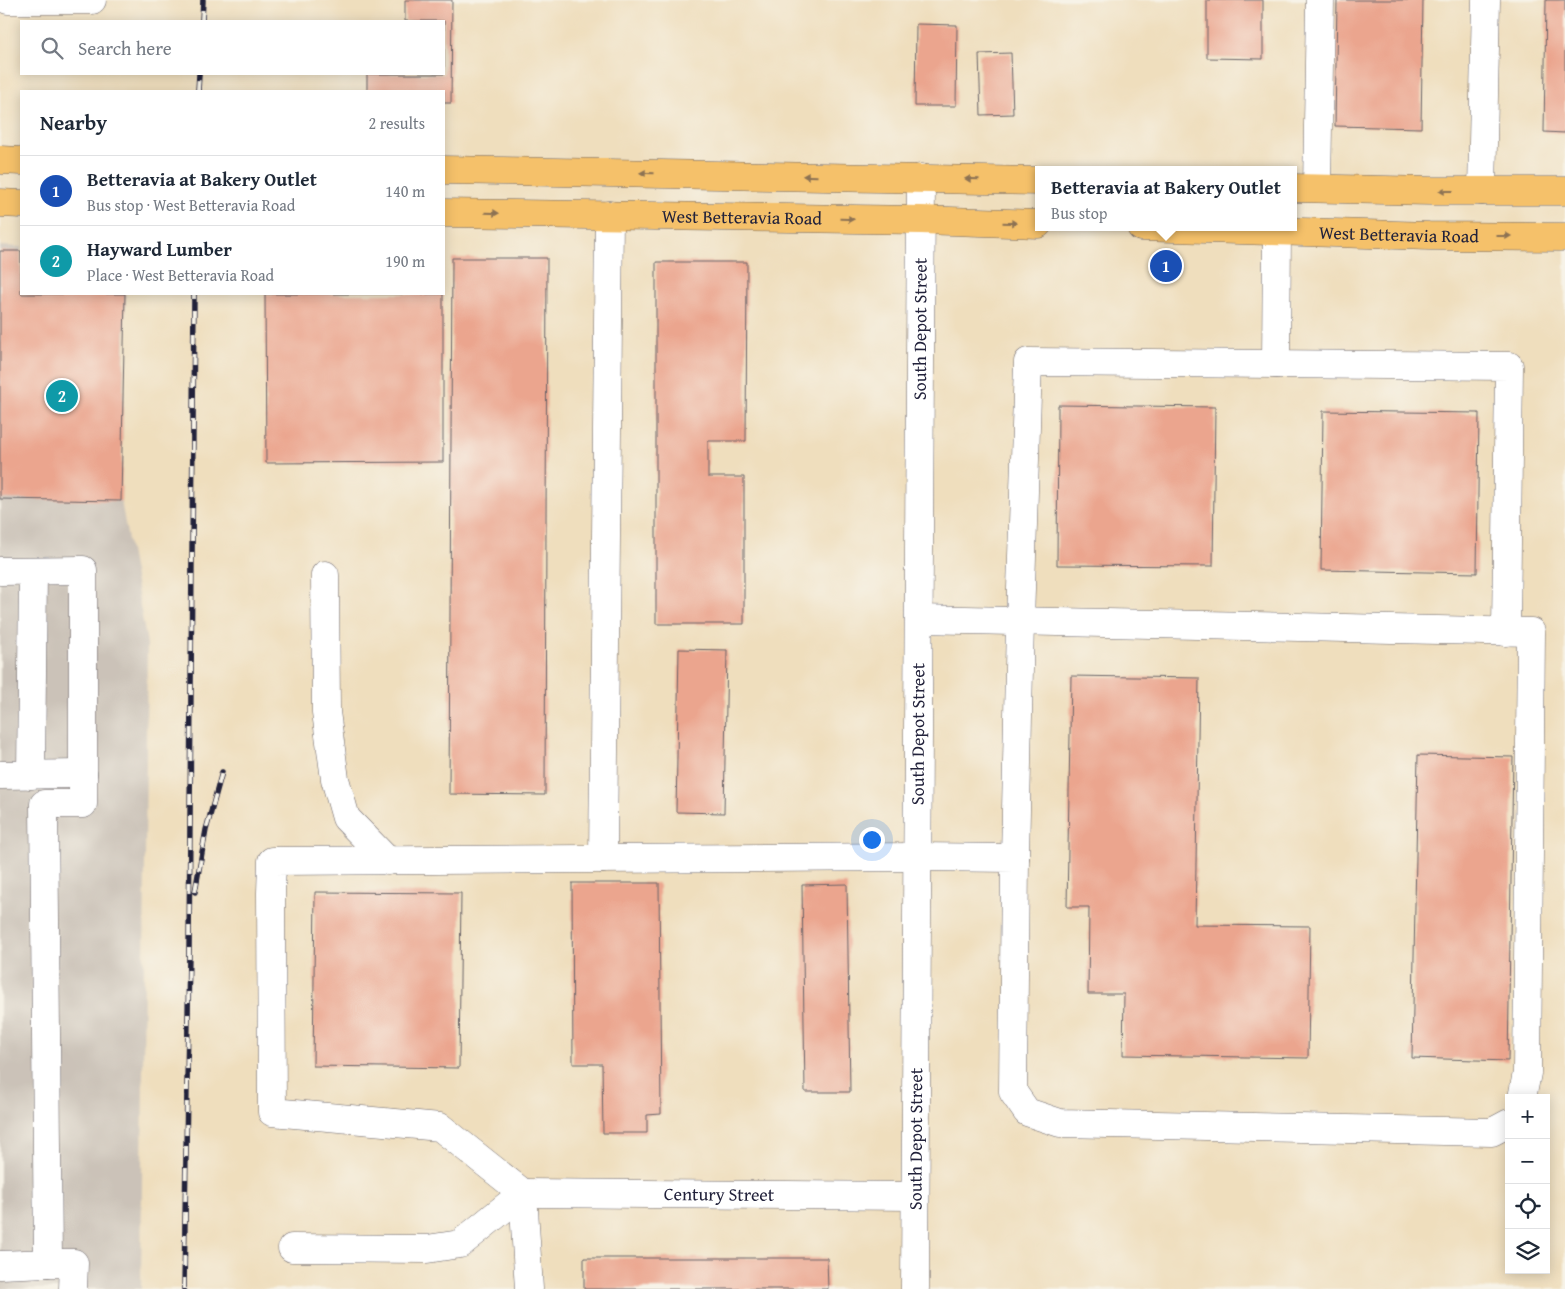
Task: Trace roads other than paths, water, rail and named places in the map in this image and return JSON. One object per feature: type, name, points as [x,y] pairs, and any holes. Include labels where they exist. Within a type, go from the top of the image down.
[{"type":"main road","points":[[0,160],[20,161]]},
{"type":"main road","points":[[445,170],[1035,181]]},
{"type":"main road","points":[[1305,188],[1565,191]]},
{"type":"main road","points":[[0,203],[20,204]]},
{"type":"main road","name":"West Betteravia Road","points":[[445,213],[921,220],[1035,224]]},
{"type":"main road","name":"West Betteravia Road","points":[[1250,231],[1429,236],[1565,236]]},
{"type":"street","points":[[8,0],[92,0]]},
{"type":"street","points":[[1305,188],[1320,0]]},
{"type":"street","points":[[1482,191],[1486,0]]},
{"type":"street","name":"South Depot Street","points":[[915,1289],[921,178]]},
{"type":"street","points":[[602,859],[609,215]]},
{"type":"street","points":[[1276,364],[1277,232]]},
{"type":"street","points":[[1505,1125],[1492,1132],[1060,1123],[1027,1112],[1013,1092],[1015,858],[1028,362],[1509,366],[1506,632]]},
{"type":"street","points":[[31,775],[33,570]]},
{"type":"street","points":[[0,571],[83,570],[83,804],[44,804],[48,1263]]},
{"type":"street","points":[[325,575],[326,712],[335,779],[346,818],[388,861]]},
{"type":"street","points":[[919,619],[1531,632],[1527,1073],[1523,1094]]},
{"type":"street","points":[[0,775],[83,774]]},
{"type":"street","points":[[530,1289],[523,1193],[440,1127],[272,1112],[272,862],[918,857],[1015,858]]},
{"type":"street","points":[[292,1248],[427,1249],[460,1244],[523,1193]]},
{"type":"street","name":"Century Street","points":[[523,1193],[915,1196]]},
{"type":"street","points":[[0,1266],[74,1263],[73,1289]]},
{"type":"railway","points":[[202,20],[203,0]]},
{"type":"railway","points":[[198,90],[199,75]]},
{"type":"railway","points":[[184,1289],[189,951],[194,295]]},
{"type":"railway","points":[[195,892],[206,830],[222,772]]},
{"type":"place","name":"Betteravia at Bakery Outlet","points":[[1166,266]]},
{"type":"place","name":"Hayward Lumber","points":[[62,396]]}]
